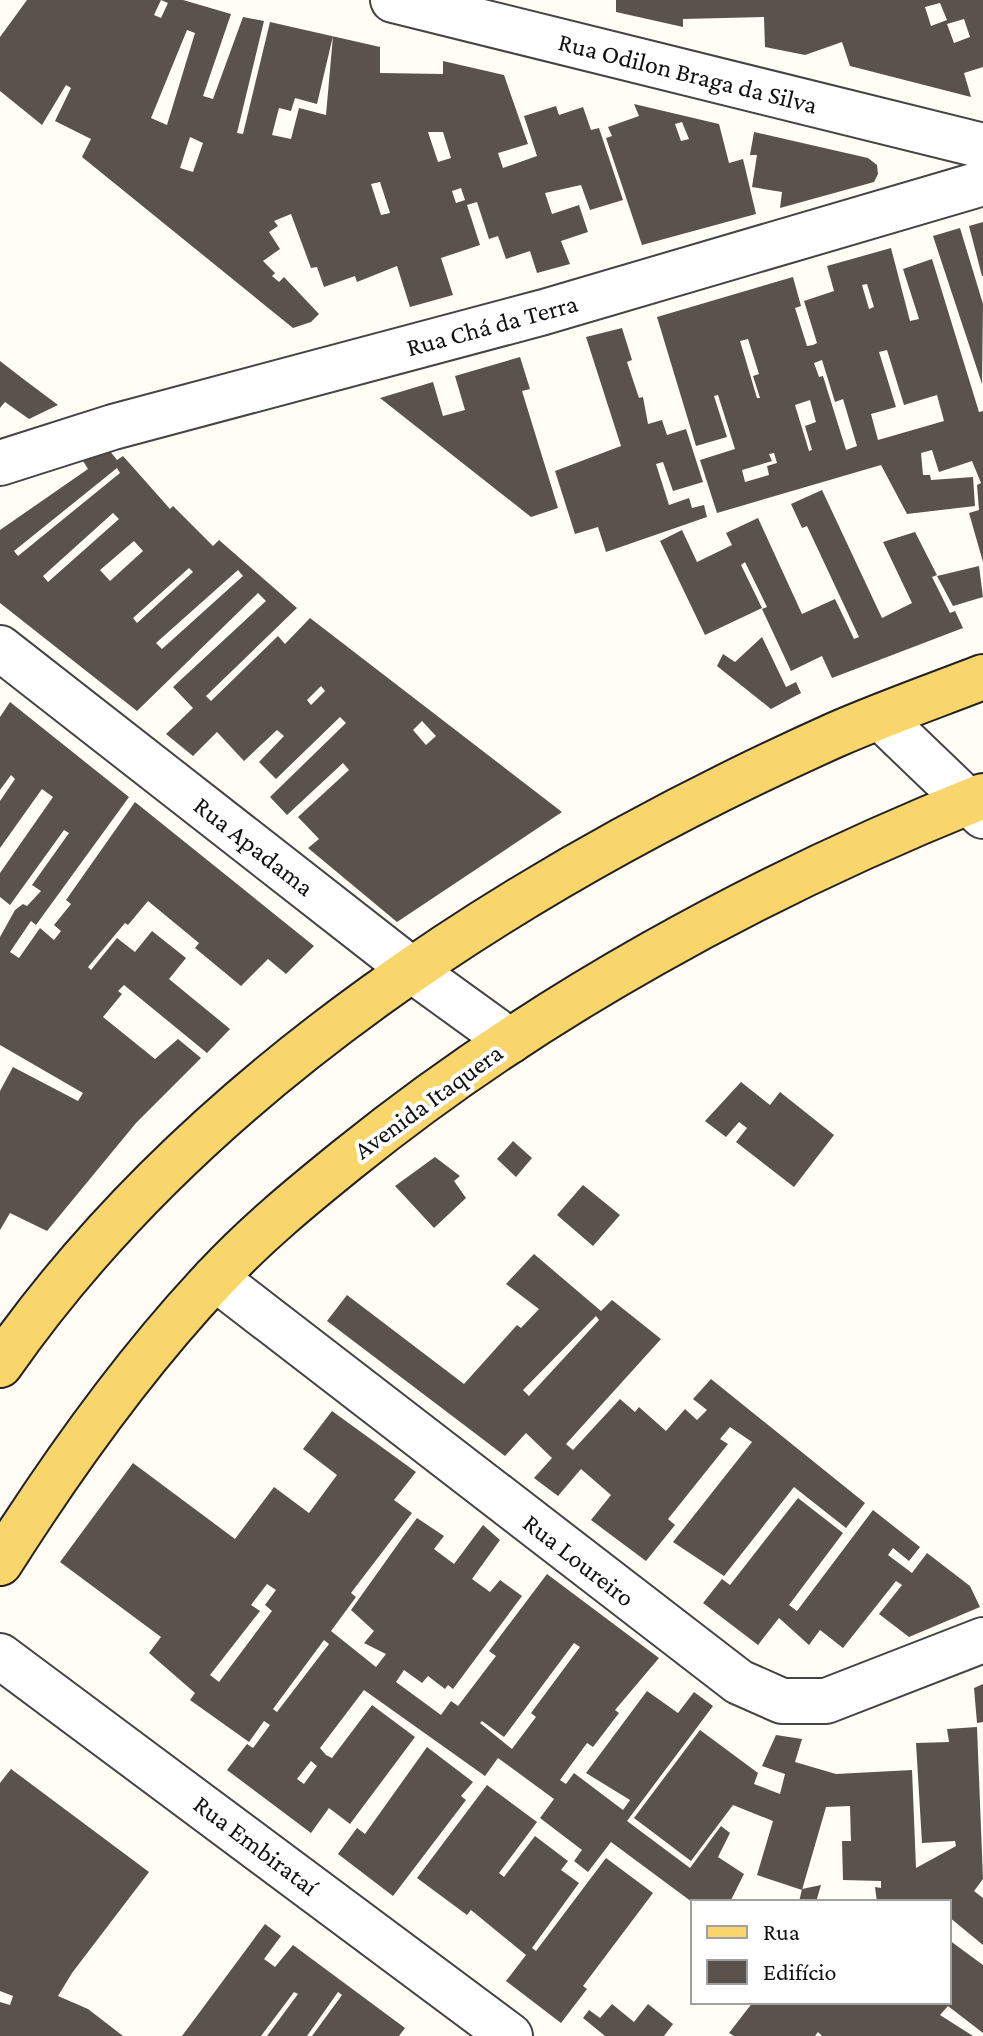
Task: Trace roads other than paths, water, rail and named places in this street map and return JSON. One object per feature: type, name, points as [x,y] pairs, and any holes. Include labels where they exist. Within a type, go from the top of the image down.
[{"type":"main road","points":[[0,1365],[37,1312],[130,1204],[247,1097],[412,970],[528,894],[673,814],[880,717],[983,677]]},
{"type":"main road","name":"Avenida Itaquera","points":[[0,1563],[122,1386],[215,1278],[279,1215],[401,1116],[510,1041],[728,912],[978,805]]},
{"type":"street","name":"Rua Odilon Braga da Silva","points":[[393,0],[983,146]]},
{"type":"street","name":"Rua Chá da Terra","points":[[0,463],[113,427],[544,312],[983,183]]},
{"type":"street","name":"Rua Apadama","points":[[0,648],[412,970],[510,1041]]},
{"type":"street","points":[[880,717],[978,805]]},
{"type":"street","name":"Rua Loureiro","points":[[215,1278],[739,1682],[782,1701],[826,1701],[983,1640]]},
{"type":"street","name":"Rua Embirataí","points":[[0,1656],[510,2036]]}]
